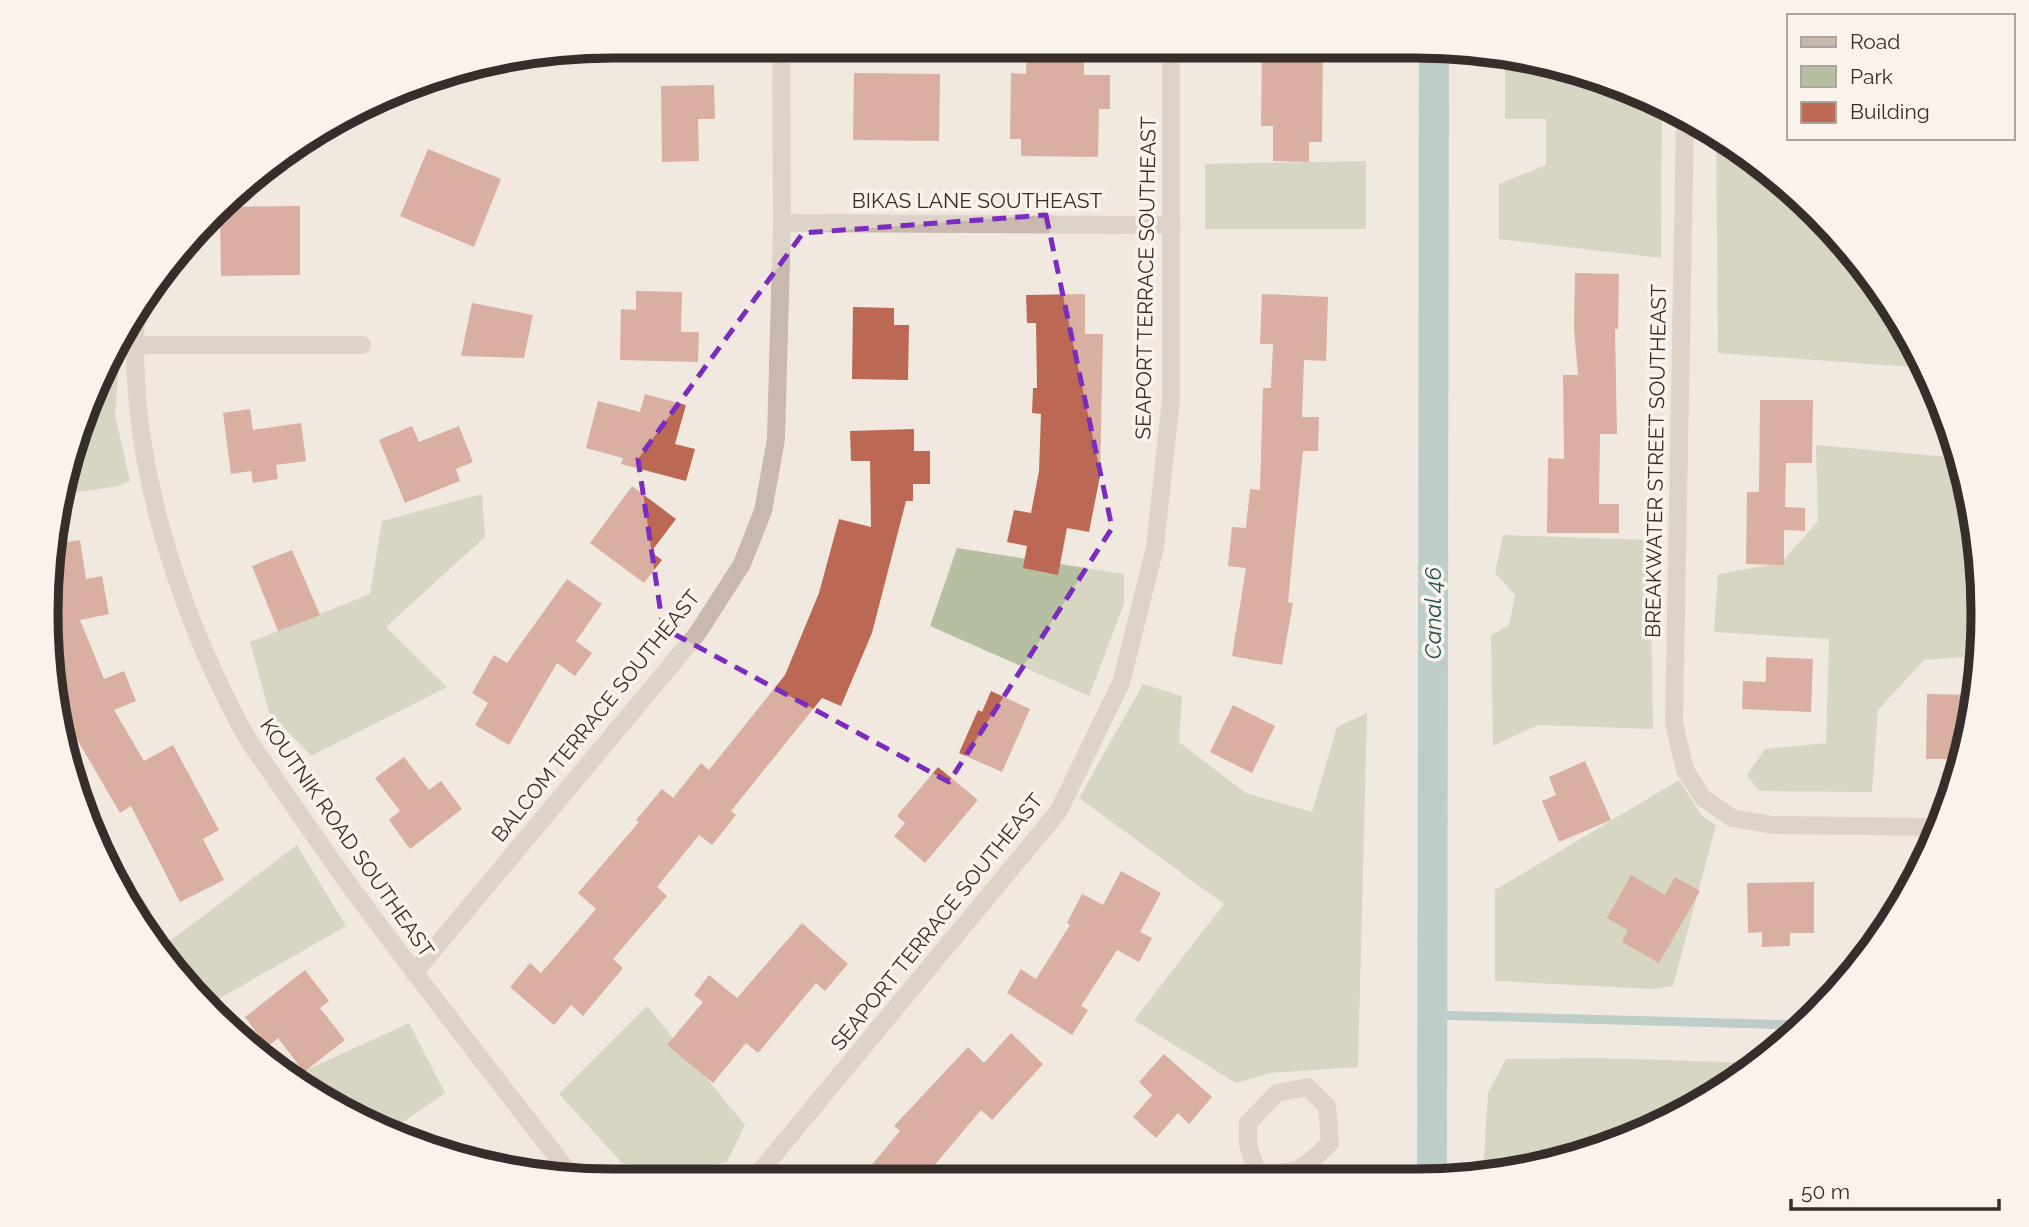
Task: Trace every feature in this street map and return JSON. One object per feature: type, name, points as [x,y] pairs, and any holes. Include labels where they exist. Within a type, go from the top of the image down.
[{"type":"street","name":"BALCOM TERRACE SOUTHEAST","points":[[414,973],[697,634],[742,565],[763,511],[776,439],[782,223],[781,58]]},
{"type":"street","name":"SEAPORT TERRACE SOUTHEAST","points":[[762,1169],[1058,812],[1121,683],[1155,547],[1171,399],[1171,58]]},
{"type":"street","name":"BREAKWATER STREET SOUTHEAST","points":[[1685,128],[1674,723],[1685,770],[1703,798],[1732,818],[1772,825],[1929,827]]},
{"type":"street","name":"BIKAS LANE SOUTHEAST","points":[[782,223],[1172,225]]},
{"type":"street","name":"KOUTNIK ROAD SOUTHEAST","points":[[135,331],[140,431],[157,511],[199,635],[242,730],[318,843],[414,973],[565,1167]]},
{"type":"street","points":[[134,345],[362,345]]},
{"type":"street","points":[[1252,1169],[1248,1123],[1277,1093],[1307,1087],[1327,1106],[1329,1143],[1303,1169]]},
{"type":"highlighted area","points":[[1046,215],[1112,528],[949,782],[663,628],[638,459],[803,233]]},
{"type":"green space","points":[[1505,65],[1594,87],[1662,116],[1661,258],[1499,239],[1499,184],[1546,165],[1546,119],[1505,119]]},
{"type":"green space","points":[[1716,146],[1782,196],[1833,247],[1878,305],[1914,367],[1718,353]]},
{"type":"green space","points":[[1366,161],[1366,229],[1205,229],[1205,164]]},
{"type":"green space","points":[[119,360],[115,415],[130,481],[118,486],[71,493],[87,435]]},
{"type":"green space","points":[[1816,445],[1948,457],[1961,505],[1970,577],[1969,657],[1924,660],[1878,710],[1872,792],[1759,791],[1747,775],[1765,749],[1826,743],[1829,639],[1714,632],[1718,574],[1781,563],[1818,521]]},
{"type":"green space","points":[[482,494],[485,537],[386,627],[447,687],[311,756],[269,712],[250,642],[370,594],[382,521]]},
{"type":"green space","points":[[1503,535],[1650,540],[1653,729],[1538,725],[1493,746],[1491,635],[1509,625],[1515,595],[1495,573]]},
{"type":"green space","points":[[957,548],[1124,574],[1124,604],[1089,696],[930,626]]},
{"type":"green space","points":[[1143,684],[1182,696],[1179,742],[1246,793],[1312,812],[1337,727],[1367,713],[1358,1067],[1270,1073],[1236,1083],[1134,1020],[1224,904],[1079,798]]},
{"type":"green space","points":[[1679,780],[1702,816],[1716,825],[1673,986],[1652,989],[1495,981],[1495,890]]},
{"type":"green space","points":[[297,845],[346,926],[216,1001],[167,943]]},
{"type":"green space","points":[[647,1006],[745,1125],[727,1162],[699,1169],[645,1169],[622,1163],[559,1094]]},
{"type":"green space","points":[[409,1023],[445,1093],[398,1126],[336,1095],[301,1073]]},
{"type":"green space","points":[[1598,1058],[1742,1062],[1693,1095],[1628,1127],[1559,1150],[1524,1159],[1484,1164],[1488,1093],[1506,1059]]},
{"type":"building","points":[[1027,58],[1084,58],[1084,75],[1110,75],[1110,109],[1099,109],[1098,157],[1021,156],[1021,139],[1010,139],[1011,73],[1026,74]]},
{"type":"building","points":[[1262,58],[1323,58],[1322,142],[1309,142],[1309,162],[1273,161],[1273,126],[1261,126]]},
{"type":"building","points":[[854,73],[940,74],[939,141],[853,140]]},
{"type":"building","points":[[714,85],[715,119],[698,119],[699,161],[662,162],[661,86]]},
{"type":"building","points":[[428,149],[501,179],[474,247],[400,216]]},
{"type":"building","points":[[300,206],[300,275],[221,276],[220,222],[236,207]]},
{"type":"building","points":[[1575,273],[1619,274],[1618,329],[1615,329],[1617,434],[1600,434],[1599,504],[1619,504],[1619,533],[1547,533],[1548,458],[1564,459],[1563,375],[1578,375],[1574,328]]},
{"type":"building","points":[[636,291],[682,292],[681,332],[699,332],[698,362],[620,360],[621,309],[636,310]]},
{"type":"building","points":[[1085,294],[1085,334],[1103,334],[1100,476],[1089,532],[1067,528],[1058,575],[1023,568],[1027,546],[1007,542],[1014,510],[1031,513],[1039,471],[1041,414],[1032,413],[1033,388],[1037,388],[1036,323],[1027,323],[1026,295]]},
{"type":"building","points":[[1262,294],[1328,297],[1326,361],[1304,360],[1302,417],[1319,417],[1318,451],[1303,451],[1288,602],[1293,603],[1282,665],[1232,656],[1246,568],[1228,566],[1232,527],[1246,528],[1250,489],[1260,490],[1263,388],[1271,388],[1273,344],[1260,344]]},
{"type":"building","points":[[472,303],[533,315],[524,358],[461,356]]},
{"type":"building","points":[[853,307],[894,308],[894,325],[909,325],[908,380],[852,379]]},
{"type":"building","points":[[645,394],[686,405],[675,444],[695,449],[686,481],[621,464],[623,458],[586,448],[598,401],[640,412]]},
{"type":"building","points":[[1760,400],[1813,400],[1812,463],[1786,463],[1785,507],[1805,508],[1805,531],[1784,530],[1784,565],[1746,564],[1747,492],[1759,492]]},
{"type":"building","points":[[250,409],[253,430],[301,423],[306,461],[276,465],[278,479],[253,483],[251,471],[231,474],[223,413]]},
{"type":"building","points":[[412,426],[419,442],[459,426],[473,462],[456,469],[460,481],[405,503],[379,440]]},
{"type":"building","points":[[914,429],[914,451],[930,451],[930,484],[913,484],[913,501],[906,501],[872,633],[841,706],[822,698],[731,811],[736,815],[712,845],[699,835],[657,887],[667,896],[613,959],[623,968],[583,1016],[571,1005],[554,1025],[510,987],[530,963],[541,973],[596,909],[578,893],[639,822],[636,820],[662,789],[673,798],[701,763],[709,770],[785,675],[819,593],[839,519],[871,527],[870,461],[851,461],[850,431]]},
{"type":"building","points":[[632,486],[676,519],[651,552],[662,560],[644,583],[590,543]]},
{"type":"building","points":[[80,540],[86,579],[102,576],[109,614],[80,620],[104,679],[124,671],[136,701],[114,710],[144,761],[173,745],[219,830],[203,839],[224,880],[180,902],[131,806],[120,813],[69,727],[59,650],[59,577],[63,543]]},
{"type":"building","points":[[292,550],[320,615],[278,631],[252,566]]},
{"type":"building","points":[[567,579],[602,604],[576,641],[592,653],[575,676],[557,663],[509,745],[475,725],[488,703],[472,693],[494,655],[507,663]]},
{"type":"building","points":[[1766,657],[1813,659],[1811,712],[1742,709],[1743,681],[1766,682]]},
{"type":"building","points":[[991,691],[1030,709],[1002,772],[959,753],[978,710],[982,712]]},
{"type":"building","points":[[1927,694],[1965,695],[1951,759],[1926,759]]},
{"type":"building","points":[[1233,705],[1275,726],[1252,773],[1210,752]]},
{"type":"building","points":[[404,757],[429,790],[441,781],[462,809],[410,849],[389,820],[400,811],[375,778]]},
{"type":"building","points":[[1585,761],[1611,820],[1559,842],[1542,801],[1556,795],[1549,777]]},
{"type":"building","points":[[938,767],[978,800],[925,863],[894,836],[905,823],[897,816]]},
{"type":"building","points":[[1121,871],[1161,893],[1140,932],[1152,938],[1139,962],[1117,950],[1081,1006],[1088,1010],[1072,1035],[1007,993],[1021,969],[1036,979],[1070,925],[1067,923],[1082,894],[1103,905]]},
{"type":"building","points":[[1631,875],[1665,895],[1675,877],[1700,891],[1659,963],[1622,942],[1628,930],[1607,918]]},
{"type":"building","points":[[1814,882],[1814,933],[1790,933],[1790,946],[1762,947],[1762,932],[1748,933],[1747,883]]},
{"type":"building","points":[[802,923],[848,964],[825,991],[816,983],[758,1053],[746,1043],[713,1083],[667,1045],[703,1002],[694,995],[709,975],[737,998]]},
{"type":"building","points":[[305,970],[329,1001],[320,1008],[345,1040],[304,1072],[278,1038],[267,1047],[245,1017]]},
{"type":"building","points":[[1011,1033],[1043,1064],[992,1120],[981,1110],[931,1169],[868,1169],[900,1131],[894,1126],[968,1047],[984,1063]]},
{"type":"building","points":[[1164,1054],[1212,1097],[1189,1124],[1178,1113],[1156,1138],[1133,1117],[1152,1095],[1139,1082]]},
{"type":"waterway","name":"Canal 46","points":[[1432,1169],[1434,59]]},
{"type":"waterway","points":[[1432,1015],[1789,1025]]}]
